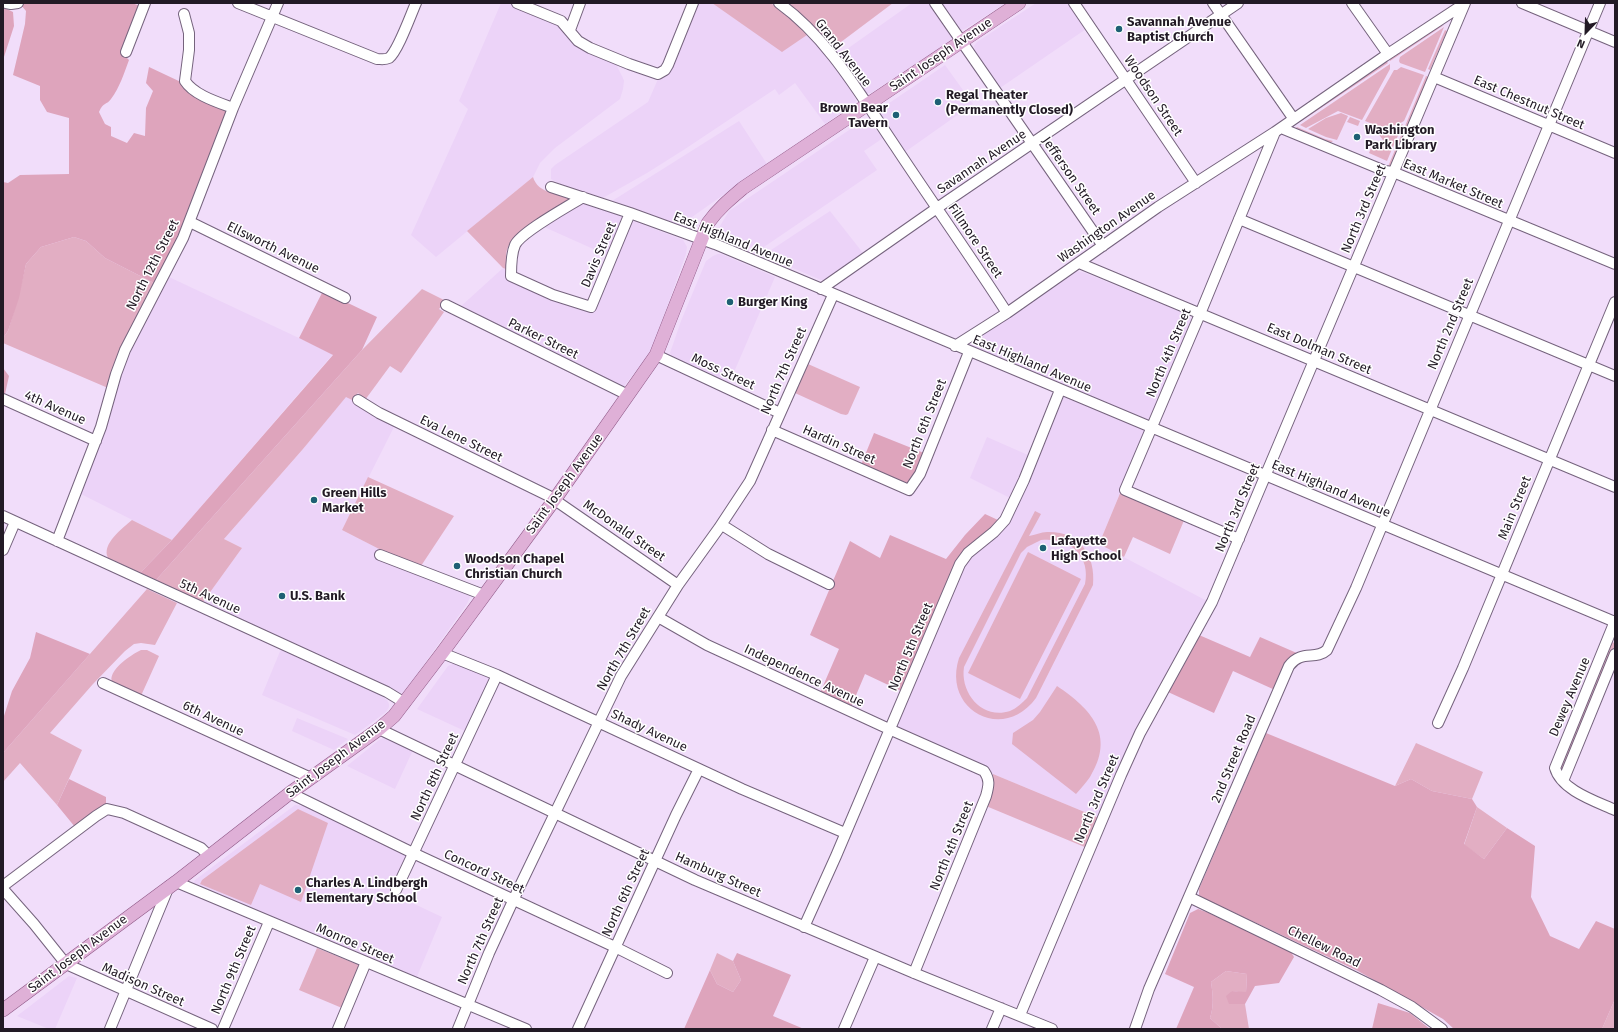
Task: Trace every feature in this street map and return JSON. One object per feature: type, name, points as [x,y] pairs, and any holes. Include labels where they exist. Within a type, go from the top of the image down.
[{"type":"main road","name":"Saint Joseph Avenue","points":[[3,1010],[172,884],[290,793],[379,729],[405,703],[554,499],[656,355],[708,223],[714,215],[723,205],[744,188],[1019,3]]},
{"type":"street","points":[[6,3],[18,3]]},
{"type":"street","points":[[126,52],[145,3]]},
{"type":"street","points":[[238,3],[377,59],[384,60],[389,58],[398,43],[416,3]]},
{"type":"street","name":"North 12th Street","points":[[57,541],[96,441],[116,374],[125,350],[183,238],[233,108],[278,3]]},
{"type":"street","points":[[517,3],[561,22],[570,30],[578,41],[590,48],[658,74],[665,70],[668,65],[693,3]]},
{"type":"street","points":[[570,30],[580,3]]},
{"type":"street","name":"Grand Avenue","points":[[779,3],[810,29],[832,55],[867,106]]},
{"type":"street","name":"Jefferson Street","points":[[935,3],[1103,246]]},
{"type":"street","name":"Woodson Street","points":[[1074,3],[1196,183]]},
{"type":"street","points":[[1213,3],[1293,118],[1464,4]]},
{"type":"street","name":"Savannah Avenue","points":[[821,289],[1238,3]]},
{"type":"street","points":[[1352,3],[1388,54]]},
{"type":"street","points":[[1522,3],[1615,42]]},
{"type":"street","name":"North 2nd Street","points":[[1323,654],[1327,650],[1356,588],[1600,3]]},
{"type":"street","name":"North 3rd Street","points":[[1020,1015],[1121,775],[1140,734],[1212,602],[1464,4]]},
{"type":"street","points":[[184,14],[189,33],[189,50],[185,81],[195,90],[233,108]]},
{"type":"street","name":"East Chestnut Street","points":[[1434,77],[1615,153]]},
{"type":"street","name":"Fillmore Street","points":[[867,106],[938,208],[1007,313]]},
{"type":"street","name":"North 4th Street","points":[[1239,539],[1125,490],[1278,130],[1293,118]]},
{"type":"street","name":"East Market Street","points":[[1278,130],[1384,171],[1393,172],[1615,264]]},
{"type":"street","name":"Washington Avenue","points":[[955,346],[1007,313],[1196,183],[1278,130]]},
{"type":"street","name":"East Highland Avenue","points":[[551,187],[630,213],[702,240],[1615,621]]},
{"type":"street","name":"Davis Street","points":[[583,197],[534,227],[515,244],[511,264],[511,276],[553,295],[591,307],[630,213]]},
{"type":"street","points":[[1239,219],[1615,376]]},
{"type":"street","name":"Ellsworth Avenue","points":[[190,222],[344,298]]},
{"type":"street","name":"East Dolman Street","points":[[1079,263],[1615,487]]},
{"type":"street","name":"North 7th Street","points":[[458,1029],[513,900],[621,676],[678,585],[722,524],[750,481],[833,295]]},
{"type":"street","name":"Main Street","points":[[1438,723],[1463,668],[1548,460],[1615,302]]},
{"type":"street","name":"Parker Street","points":[[446,305],[628,395]]},
{"type":"street","name":"North 6th Street","points":[[895,484],[909,490],[920,474],[969,352]]},
{"type":"street","name":"Moss Street","points":[[656,355],[780,413]]},
{"type":"street","name":"North 5th Street","points":[[804,926],[960,564],[968,553],[994,532],[1004,520],[1024,480],[1060,390]]},
{"type":"street","name":"4th Avenue","points":[[3,399],[96,441]]},
{"type":"street","name":"Eva Lene Street","points":[[358,400],[379,413],[554,499]]},
{"type":"street","name":"Hardin Street","points":[[772,430],[895,484]]},
{"type":"street","name":"McDonald Street","points":[[554,499],[678,585]]},
{"type":"street","name":"5th Avenue","points":[[3,516],[387,692],[405,703]]},
{"type":"street","points":[[3,550],[15,522]]},
{"type":"street","points":[[722,524],[768,554],[829,584]]},
{"type":"street","points":[[380,554],[484,595]]},
{"type":"street","name":"Independence Avenue","points":[[658,617],[707,645],[942,752]]},
{"type":"street","name":"Dewey Avenue","points":[[1615,621],[1554,768],[1559,777],[1574,791],[1615,810]]},
{"type":"street","name":"Shady Avenue","points":[[442,653],[497,675],[742,789],[845,833]]},
{"type":"street","name":"2nd Street Road","points":[[1135,1029],[1149,989],[1289,666],[1294,659],[1323,654]]},
{"type":"street","name":"Dewey Avenue","points":[[1563,781],[1615,654]]},
{"type":"street","name":"North 8th Street","points":[[396,890],[497,675]]},
{"type":"street","name":"6th Avenue","points":[[103,683],[311,778]]},
{"type":"street","name":"Hamburg Street","points":[[379,729],[556,812],[702,883],[875,957],[1052,1029]]},
{"type":"street","name":"North 4th Street","points":[[914,973],[989,786],[989,778],[984,771],[942,752]]},
{"type":"street","name":"North 6th Street","points":[[578,1029],[676,815],[699,769]]},
{"type":"street","name":"Concord Street","points":[[290,793],[667,973]]},
{"type":"street","points":[[3,886],[104,811],[112,810],[124,813],[201,848],[209,856]]},
{"type":"street","points":[[110,1029],[172,884]]},
{"type":"street","name":"Monroe Street","points":[[172,884],[269,922],[526,1029]]},
{"type":"street","name":"Madison Street","points":[[3,889],[34,924],[66,964],[125,992],[212,1029]]},
{"type":"street","name":"Chellew Road","points":[[1189,897],[1381,990],[1412,1007],[1442,1029]]},
{"type":"street","name":"North 9th Street","points":[[223,1029],[269,922]]},
{"type":"street","points":[[844,1029],[875,957]]},
{"type":"street","points":[[338,1029],[366,962]]},
{"type":"street","points":[[992,1029],[1001,1008]]},
{"type":"shaded area","points":[[22,3],[132,3],[140,6],[123,54],[129,60],[119,85],[110,101],[102,107],[99,112],[105,124],[111,127],[111,136],[127,143],[134,133],[145,136],[146,108],[153,91],[146,83],[149,67],[183,83],[227,111],[178,238],[154,283],[105,258],[86,241],[74,237],[41,247],[26,264],[19,298],[8,331],[3,338],[3,182],[8,183],[20,175],[69,174],[69,118],[47,112],[40,100],[40,86],[13,75],[25,24],[26,11],[21,5]]},
{"type":"shaded area","points":[[501,3],[510,3],[561,25],[616,64],[624,81],[623,89],[620,99],[555,148],[540,163],[533,177],[436,257],[411,235],[468,109],[459,101]]},
{"type":"shaded area","points":[[699,3],[712,3],[782,51],[807,35],[833,63],[852,92],[856,101],[855,103],[825,124],[795,83],[779,95],[775,89],[685,149],[601,199],[551,179],[551,169],[555,165],[648,102],[658,79],[666,74],[671,68]]},
{"type":"shaded area","points":[[712,3],[771,3],[799,26],[807,35],[782,52]]},
{"type":"shaded area","points":[[786,3],[893,3],[841,42],[834,49],[831,48]]},
{"type":"shaded area","points":[[912,3],[930,3],[951,35],[952,39],[871,93],[867,93],[863,90],[841,58],[840,54]]},
{"type":"shaded area","points":[[940,3],[1006,3],[965,29],[961,30],[956,26]]},
{"type":"shaded area","points":[[1036,3],[1069,3],[1086,29],[1000,88],[975,51],[974,46],[977,42]]},
{"type":"shaded area","points":[[3,7],[13,12],[14,26],[3,60]]},
{"type":"shaded area","points":[[1444,25],[1390,61],[1389,59],[1440,26]]},
{"type":"shaded area","points":[[1444,27],[1425,72],[1400,63],[1400,57]]},
{"type":"shaded area","points":[[1445,30],[1447,31],[1430,70],[1428,69]]},
{"type":"shaded area","points":[[1386,61],[1388,63],[1300,122],[1299,121]]},
{"type":"shaded area","points":[[1390,64],[1390,69],[1362,120],[1338,111],[1306,128],[1300,125]]},
{"type":"shaded area","points":[[945,65],[973,104],[905,152],[880,115],[880,111],[882,108]]},
{"type":"shaded area","points":[[1401,67],[1424,75],[1404,121],[1394,126],[1385,127],[1365,121],[1394,70]]},
{"type":"shaded area","points":[[1426,76],[1428,77],[1390,167],[1387,169]]},
{"type":"shaded area","points":[[1341,113],[1348,116],[1337,140],[1308,129],[1326,118]]},
{"type":"shaded area","points":[[1350,117],[1360,121],[1358,126],[1347,122]]},
{"type":"shaded area","points":[[867,119],[883,138],[864,151],[877,170],[758,251],[720,234],[717,231],[729,211]]},
{"type":"shaded area","points":[[739,121],[767,164],[685,222],[680,225],[612,201]]},
{"type":"shaded area","points":[[1366,123],[1377,128],[1375,133],[1364,129]]},
{"type":"shaded area","points":[[1403,124],[1393,147],[1385,143],[1378,133],[1379,129],[1389,130]]},
{"type":"shaded area","points":[[1297,127],[1333,141],[1328,145],[1294,130]]},
{"type":"shaded area","points":[[1374,141],[1392,149],[1387,161],[1369,153]]},
{"type":"shaded area","points":[[533,177],[539,187],[544,190],[574,198],[539,218],[515,237],[507,250],[506,269],[503,268],[467,231]]},
{"type":"shaded area","points":[[581,201],[625,218],[609,256],[542,226]]},
{"type":"shaded area","points":[[830,211],[863,253],[824,280],[779,262],[765,254]]},
{"type":"shaded area","points":[[631,220],[683,240],[687,247],[686,254],[652,349],[624,386],[621,387],[459,308],[503,268],[594,305]]},
{"type":"shaded area","points":[[74,237],[86,241],[105,258],[154,283],[108,388],[3,343],[3,338],[8,331],[18,298],[26,264],[41,247]]},
{"type":"shaded area","points":[[718,254],[775,277],[728,386],[671,356],[670,353],[681,321],[706,261]]},
{"type":"shaded area","name":"Lafayette High School","points":[[1077,271],[1189,315],[1191,320],[1099,544],[1207,601],[1099,818],[993,774],[981,764],[897,728],[897,723],[962,569],[1018,502],[970,478],[987,437],[1037,459],[1067,388],[974,349],[972,342]]},
{"type":"shaded area","points":[[169,277],[333,354],[172,540],[81,494],[93,461],[123,364]]},
{"type":"shaded area","points":[[422,289],[446,301],[439,309],[444,312],[401,373],[390,366],[365,400],[358,393],[352,400],[346,397],[303,449],[224,539],[242,548],[203,602],[156,580],[362,350]]},
{"type":"shaded area","points":[[323,291],[377,317],[362,350],[156,580],[140,573],[172,540],[333,355],[299,338]]},
{"type":"shaded area","points":[[808,364],[860,387],[848,414],[841,414],[795,393]]},
{"type":"shaded area","points":[[3,368],[9,376],[5,394],[3,393]]},
{"type":"shaded area","points":[[346,396],[395,425],[342,530],[467,593],[470,597],[467,604],[405,691],[402,693],[203,602],[242,548],[224,539],[303,449]]},
{"type":"shaded area","points":[[874,433],[924,453],[918,468],[908,484],[904,484],[861,465]]},
{"type":"shaded area","points":[[368,477],[454,516],[421,566],[385,552],[342,530]]},
{"type":"shaded area","points":[[1121,491],[1185,518],[1170,554],[1133,537],[1124,557],[1099,544]]},
{"type":"shaded area","points":[[1035,511],[1041,514],[1029,536],[1045,532],[1058,533],[1076,540],[1083,547],[1092,564],[1093,585],[1036,698],[1023,711],[1008,718],[993,719],[979,714],[967,705],[959,693],[956,676],[959,658]],"holes":[[[1041,540],[1051,540],[1069,545],[1076,550],[1085,564],[1085,584],[1027,698],[1010,711],[1000,713],[990,712],[982,708],[969,695],[964,677],[964,667],[1021,553],[1027,547]]]},
{"type":"shaded area","points":[[985,514],[998,520],[991,528],[967,547],[954,565],[901,691],[865,674],[851,707],[820,693],[839,649],[810,635],[850,541],[880,558],[890,535],[946,559],[965,535]]},
{"type":"shaded area","points":[[132,520],[172,540],[140,573],[108,558],[107,553],[110,542]]},
{"type":"shaded area","points":[[1028,552],[1081,579],[1020,699],[968,673]]},
{"type":"shaded area","points":[[147,589],[177,603],[155,645],[141,643],[134,644],[125,651],[93,684],[50,733],[82,750],[57,805],[20,763],[3,782],[3,753]]},
{"type":"shaded area","points":[[36,632],[90,654],[3,753],[3,719],[12,691],[30,658]]},
{"type":"shaded area","points":[[1199,635],[1250,657],[1260,637],[1299,654],[1275,690],[1233,671],[1214,713],[1168,692]]},
{"type":"shaded area","points":[[1611,642],[1615,643],[1615,647],[1565,767],[1562,769],[1560,768]]},
{"type":"shaded area","points":[[281,649],[378,694],[387,700],[389,707],[386,712],[355,735],[262,695]]},
{"type":"shaded area","points":[[141,650],[147,650],[159,656],[140,698],[115,686],[112,681],[112,676],[119,665]]},
{"type":"shaded area","points":[[459,663],[491,678],[467,732],[417,709],[448,666]]},
{"type":"shaded area","points":[[1057,686],[1080,704],[1089,714],[1096,724],[1100,736],[1101,748],[1097,762],[1090,777],[1076,794],[1012,744],[1013,733],[1033,720]]},
{"type":"shaded area","points":[[297,718],[348,739],[334,750],[292,731]]},
{"type":"shaded area","points":[[1266,733],[1395,786],[1411,779],[1432,791],[1472,799],[1477,807],[1464,844],[1484,859],[1507,828],[1535,846],[1531,897],[1550,936],[1579,949],[1596,921],[1615,929],[1615,999],[1602,1029],[1454,1029],[1443,1019],[1358,971],[1199,896],[1199,889]]},
{"type":"shaded area","points":[[384,738],[413,750],[395,789],[347,766],[379,740]]},
{"type":"shaded area","points":[[1416,743],[1483,772],[1472,799],[1432,791],[1411,779],[1395,786]]},
{"type":"shaded area","points":[[993,774],[1099,818],[1087,848],[986,806],[993,788]]},
{"type":"shaded area","points":[[69,779],[106,797],[106,805],[75,827],[57,805]]},
{"type":"shaded area","name":"Charles A. Lindbergh Elementary School","points":[[295,805],[304,806],[405,854],[406,861],[391,893],[442,917],[416,979],[193,884],[195,880]]},
{"type":"shaded area","points":[[1477,807],[1507,828],[1484,859],[1464,845]]},
{"type":"shaded area","points":[[298,809],[328,823],[301,902],[260,884],[251,905],[200,884],[202,880]]},
{"type":"shaded area","points":[[1198,909],[1291,952],[1294,957],[1279,983],[1255,986],[1245,1004],[1229,1004],[1226,996],[1232,991],[1246,992],[1247,974],[1226,971],[1211,982],[1213,1000],[1210,1018],[1222,1029],[1176,1029],[1194,987],[1165,974],[1190,913]]},
{"type":"shaded area","points":[[317,948],[359,965],[359,969],[342,1008],[299,990]]},
{"type":"shaded area","points":[[717,953],[733,961],[741,980],[733,992],[717,984],[710,970]]},
{"type":"shaded area","points":[[737,953],[791,975],[773,1016],[804,1029],[684,1029],[710,970],[717,984],[733,992],[741,980],[733,961]]},
{"type":"shaded area","points":[[1226,971],[1247,974],[1246,993],[1232,991],[1229,1004],[1245,1004],[1249,1029],[1222,1029],[1210,1018],[1213,1000],[1211,982]]},
{"type":"shaded area","points":[[69,976],[77,978],[55,1029],[49,1029],[17,1016]]},
{"type":"shaded area","points":[[1615,999],[1615,1029],[1602,1029]]},
{"type":"shaded area","points":[[1378,1003],[1410,1013],[1430,1029],[1372,1029]]},
{"type":"place","name":"Savannah Avenue Baptist Church","points":[[1119,29]]},
{"type":"place","name":"Regal Theater (Permanently Closed)","points":[[938,102]]},
{"type":"place","name":"Brown Bear Tavern","points":[[896,115]]},
{"type":"place","name":"Washington Park Library","points":[[1357,137]]},
{"type":"place","name":"Burger King","points":[[730,302]]},
{"type":"place","name":"Green Hills Market","points":[[314,500]]},
{"type":"place","name":"Lafayette High School","points":[[1043,548]]},
{"type":"place","name":"Woodson Chapel Christian Church","points":[[457,566]]},
{"type":"place","name":"U.S. Bank","points":[[282,596]]},
{"type":"place","name":"Charles A. Lindbergh Elementary School","points":[[298,890]]}]
